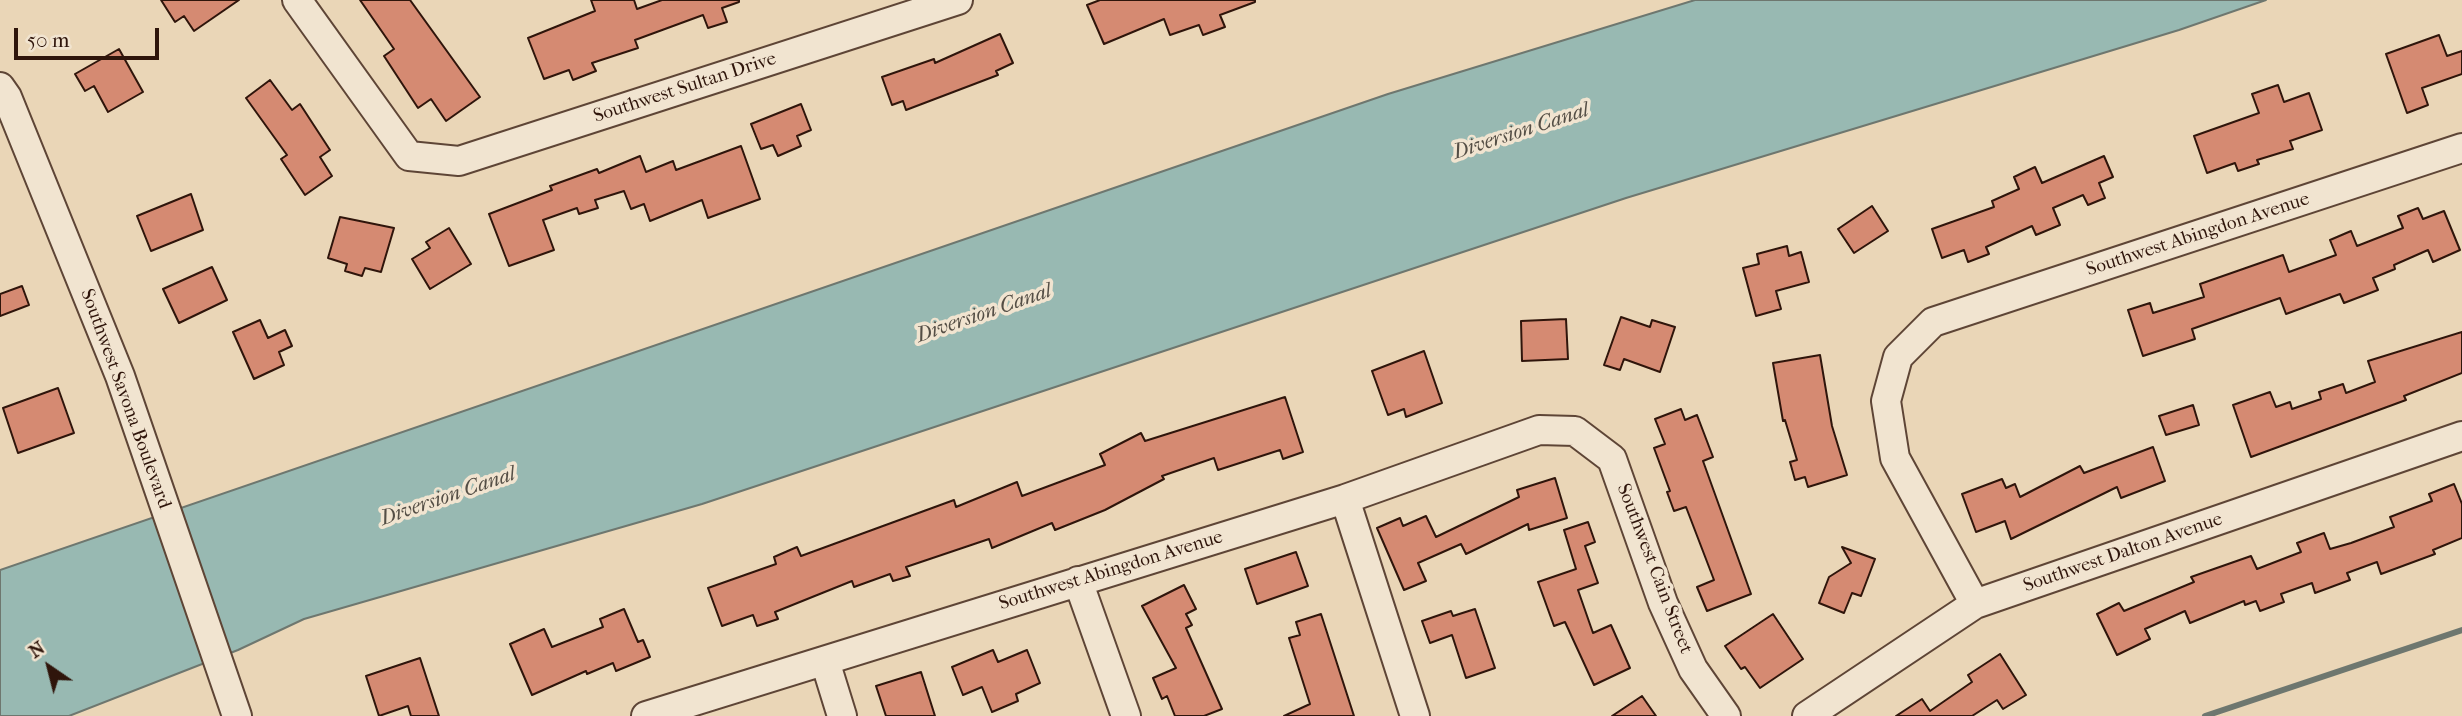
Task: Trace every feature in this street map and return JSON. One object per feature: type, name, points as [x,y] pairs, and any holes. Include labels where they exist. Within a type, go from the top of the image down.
[{"type":"street","name":"Southwest Sultan Drive","points":[[297,0],[409,156],[459,161],[958,0]]},
{"type":"street","name":"Southwest Savona Boulevard","points":[[0,87],[7,97],[120,376],[237,716]]},
{"type":"street","name":"Southwest Abingdon Avenue","points":[[1975,604],[1895,458],[1886,401],[1898,357],[1933,322],[2462,148]]},
{"type":"street","name":"Southwest Abingdon Avenue","points":[[646,716],[1345,499],[1539,430],[1575,431]]},
{"type":"street","name":"Southwest Cain Street","points":[[1575,431],[1612,459],[1663,603],[1693,669],[1726,716]]},
{"type":"street","name":"Southwest Dalton Avenue","points":[[1807,716],[1975,604],[2462,436]]},
{"type":"street","points":[[1345,499],[1415,716]]},
{"type":"street","points":[[1078,581],[1126,716]]},
{"type":"street","points":[[825,661],[842,716]]},
{"type":"water","name":"Diversion Canal","points":[[1695,0],[2266,0],[2179,30],[1626,198],[702,504],[304,619],[238,650],[69,716],[0,716],[0,570],[1388,94]]},
{"type":"building","points":[[161,0],[239,0],[194,31],[184,16],[175,22]]},
{"type":"building","points":[[360,0],[410,0],[480,97],[446,121],[431,99],[418,108],[384,56],[394,49]]},
{"type":"building","points":[[591,0],[634,0],[637,9],[662,0],[739,2],[722,8],[727,22],[708,28],[703,15],[635,40],[638,48],[592,63],[596,71],[573,80],[569,70],[544,79],[528,38],[595,11]]},
{"type":"building","points":[[1100,0],[1255,2],[1220,15],[1225,27],[1203,35],[1199,25],[1170,35],[1164,19],[1104,44],[1087,5]]},
{"type":"building","points":[[1000,34],[1013,63],[996,71],[998,75],[906,110],[903,101],[892,105],[882,77],[934,59],[935,63]]},
{"type":"building","points":[[2439,35],[2447,56],[2462,51],[2462,74],[2422,88],[2428,105],[2407,113],[2386,54]]},
{"type":"building","points":[[119,49],[143,92],[108,112],[94,86],[85,91],[75,74]]},
{"type":"building","points":[[270,80],[292,110],[300,104],[330,150],[320,157],[332,176],[305,195],[281,159],[287,155],[246,98]]},
{"type":"building","points":[[2278,85],[2284,102],[2309,93],[2322,130],[2290,141],[2293,149],[2257,160],[2259,164],[2238,171],[2235,163],[2207,173],[2194,136],[2259,113],[2252,94]]},
{"type":"building","points":[[801,104],[811,130],[797,136],[801,146],[778,156],[773,145],[761,149],[751,124]]},
{"type":"building","points":[[741,146],[760,199],[708,218],[702,200],[650,221],[644,204],[631,209],[624,191],[595,200],[598,208],[579,214],[577,208],[543,220],[554,250],[509,266],[489,214],[552,190],[550,186],[597,169],[599,173],[640,156],[646,172],[673,161],[676,170]]},
{"type":"building","points":[[2104,156],[2113,177],[2099,183],[2105,198],[2088,205],[2083,195],[2053,208],[2060,225],[2036,235],[2032,226],[1986,247],[1989,254],[1968,262],[1964,250],[1942,258],[1932,229],[1994,207],[1992,201],[2019,189],[2014,177],[2035,167],[2042,183]]},
{"type":"building","points":[[191,194],[203,230],[151,251],[137,216]]},
{"type":"building","points":[[1872,206],[1888,231],[1854,253],[1838,229]]},
{"type":"building","points":[[2418,208],[2423,219],[2444,211],[2460,250],[2433,262],[2428,250],[2394,265],[2395,269],[2373,278],[2378,290],[2344,303],[2340,294],[2286,314],[2280,298],[2192,329],[2195,339],[2143,356],[2128,310],[2150,303],[2153,313],[2204,297],[2200,284],[2283,255],[2289,272],[2336,255],[2330,240],[2351,231],[2357,246],[2403,228],[2398,216]]},
{"type":"building","points":[[340,217],[394,228],[381,272],[365,268],[362,276],[345,271],[347,264],[328,258]]},
{"type":"building","points":[[449,228],[471,264],[430,289],[412,259],[430,248],[426,242]]},
{"type":"building","points":[[1787,246],[1789,256],[1801,252],[1809,282],[1776,291],[1781,309],[1756,316],[1743,268],[1759,264],[1757,254]]},
{"type":"building","points":[[212,267],[227,300],[179,323],[163,289]]},
{"type":"building","points":[[22,286],[29,305],[0,316],[0,294]]},
{"type":"building","points":[[1621,317],[1650,327],[1652,320],[1675,327],[1660,372],[1624,359],[1620,370],[1604,365]]},
{"type":"building","points":[[1566,319],[1568,359],[1522,361],[1521,321]]},
{"type":"building","points":[[260,320],[268,338],[285,330],[292,346],[279,352],[284,365],[254,379],[233,332]]},
{"type":"building","points":[[2462,332],[2462,373],[2404,396],[2406,400],[2251,457],[2233,405],[2270,392],[2276,407],[2290,402],[2292,409],[2321,399],[2319,392],[2343,384],[2346,393],[2375,382],[2368,361]]},
{"type":"building","points":[[1424,351],[1442,403],[1406,417],[1404,409],[1388,415],[1372,371]]},
{"type":"building","points":[[1820,355],[1832,426],[1847,475],[1808,487],[1805,477],[1795,480],[1790,462],[1797,460],[1785,420],[1783,421],[1773,363]]},
{"type":"building","points":[[58,388],[74,433],[18,453],[3,408]]},
{"type":"building","points":[[1285,397],[1303,452],[1283,459],[1280,450],[1218,470],[1214,458],[1162,476],[1164,479],[1105,510],[1055,530],[1052,523],[992,548],[989,539],[906,567],[910,576],[893,581],[890,574],[854,587],[852,581],[775,612],[778,619],[757,626],[753,615],[722,626],[708,588],[776,564],[774,557],[797,547],[801,556],[954,500],[956,507],[1017,482],[1022,496],[1105,465],[1100,454],[1141,433],[1145,441]]},
{"type":"building","points":[[2193,405],[2199,425],[2166,435],[2159,416]]},
{"type":"building","points":[[1681,409],[1685,420],[1697,415],[1713,457],[1703,461],[1751,594],[1707,611],[1697,587],[1714,580],[1686,507],[1674,511],[1667,492],[1670,491],[1654,448],[1665,444],[1655,419]]},
{"type":"building","points":[[2153,447],[2165,481],[2121,498],[2117,487],[2011,539],[2005,521],[1976,532],[1962,494],[2002,479],[2006,488],[2015,484],[2020,497],[2080,466],[2084,473]]},
{"type":"building","points":[[1555,478],[1567,518],[1529,530],[1528,524],[1466,554],[1461,544],[1418,563],[1426,581],[1404,590],[1377,528],[1400,518],[1403,526],[1426,516],[1436,537],[1519,497],[1517,490]]},
{"type":"building","points":[[2454,484],[2462,504],[2462,538],[2433,550],[2435,554],[2381,574],[2377,562],[2347,573],[2350,580],[2315,593],[2312,583],[2281,594],[2284,602],[2260,611],[2256,601],[2245,605],[2244,601],[2190,623],[2185,611],[2145,629],[2150,639],[2117,655],[2097,614],[2119,603],[2124,611],[2194,582],[2191,577],[2251,556],[2257,569],[2301,552],[2297,543],[2324,533],[2330,549],[2351,543],[2394,527],[2390,517],[2432,501],[2429,494]]},
{"type":"building","points":[[1588,522],[1595,542],[1585,546],[1598,583],[1578,590],[1593,633],[1611,625],[1630,668],[1594,685],[1565,622],[1554,626],[1538,582],[1576,569],[1564,530]]},
{"type":"building","points":[[1842,547],[1875,559],[1861,596],[1852,593],[1844,613],[1819,603],[1829,577],[1851,563]]},
{"type":"building","points":[[1296,552],[1308,586],[1257,604],[1245,569]]},
{"type":"building","points":[[1184,585],[1196,609],[1186,614],[1192,625],[1186,628],[1222,709],[1204,716],[1175,716],[1167,696],[1162,699],[1153,678],[1176,668],[1142,606]]},
{"type":"building","points":[[624,609],[638,642],[643,640],[650,657],[616,671],[613,663],[587,674],[586,671],[532,695],[510,644],[544,629],[552,647],[603,627],[600,619]]},
{"type":"building","points":[[1475,609],[1495,668],[1466,678],[1452,635],[1430,643],[1422,621],[1451,611],[1453,616]]},
{"type":"building","points":[[1321,614],[1354,716],[1284,716],[1310,704],[1289,638],[1300,635],[1296,622]]},
{"type":"building","points":[[1773,614],[1803,659],[1760,688],[1745,667],[1741,669],[1725,646]]},
{"type":"building","points":[[993,650],[998,662],[1027,650],[1040,683],[1016,694],[1018,701],[992,712],[982,687],[963,695],[952,667]]},
{"type":"building","points":[[2000,654],[2026,695],[2003,709],[1997,700],[1972,716],[1896,716],[1922,699],[1930,711],[1972,682],[1968,675]]},
{"type":"building","points":[[420,658],[439,716],[411,716],[408,706],[379,716],[366,676]]},
{"type":"building","points":[[921,672],[935,716],[886,716],[876,686]]},
{"type":"building","points":[[1642,696],[1656,716],[1612,716]]},
{"type":"waterway","points":[[2205,716],[2462,630]]}]
